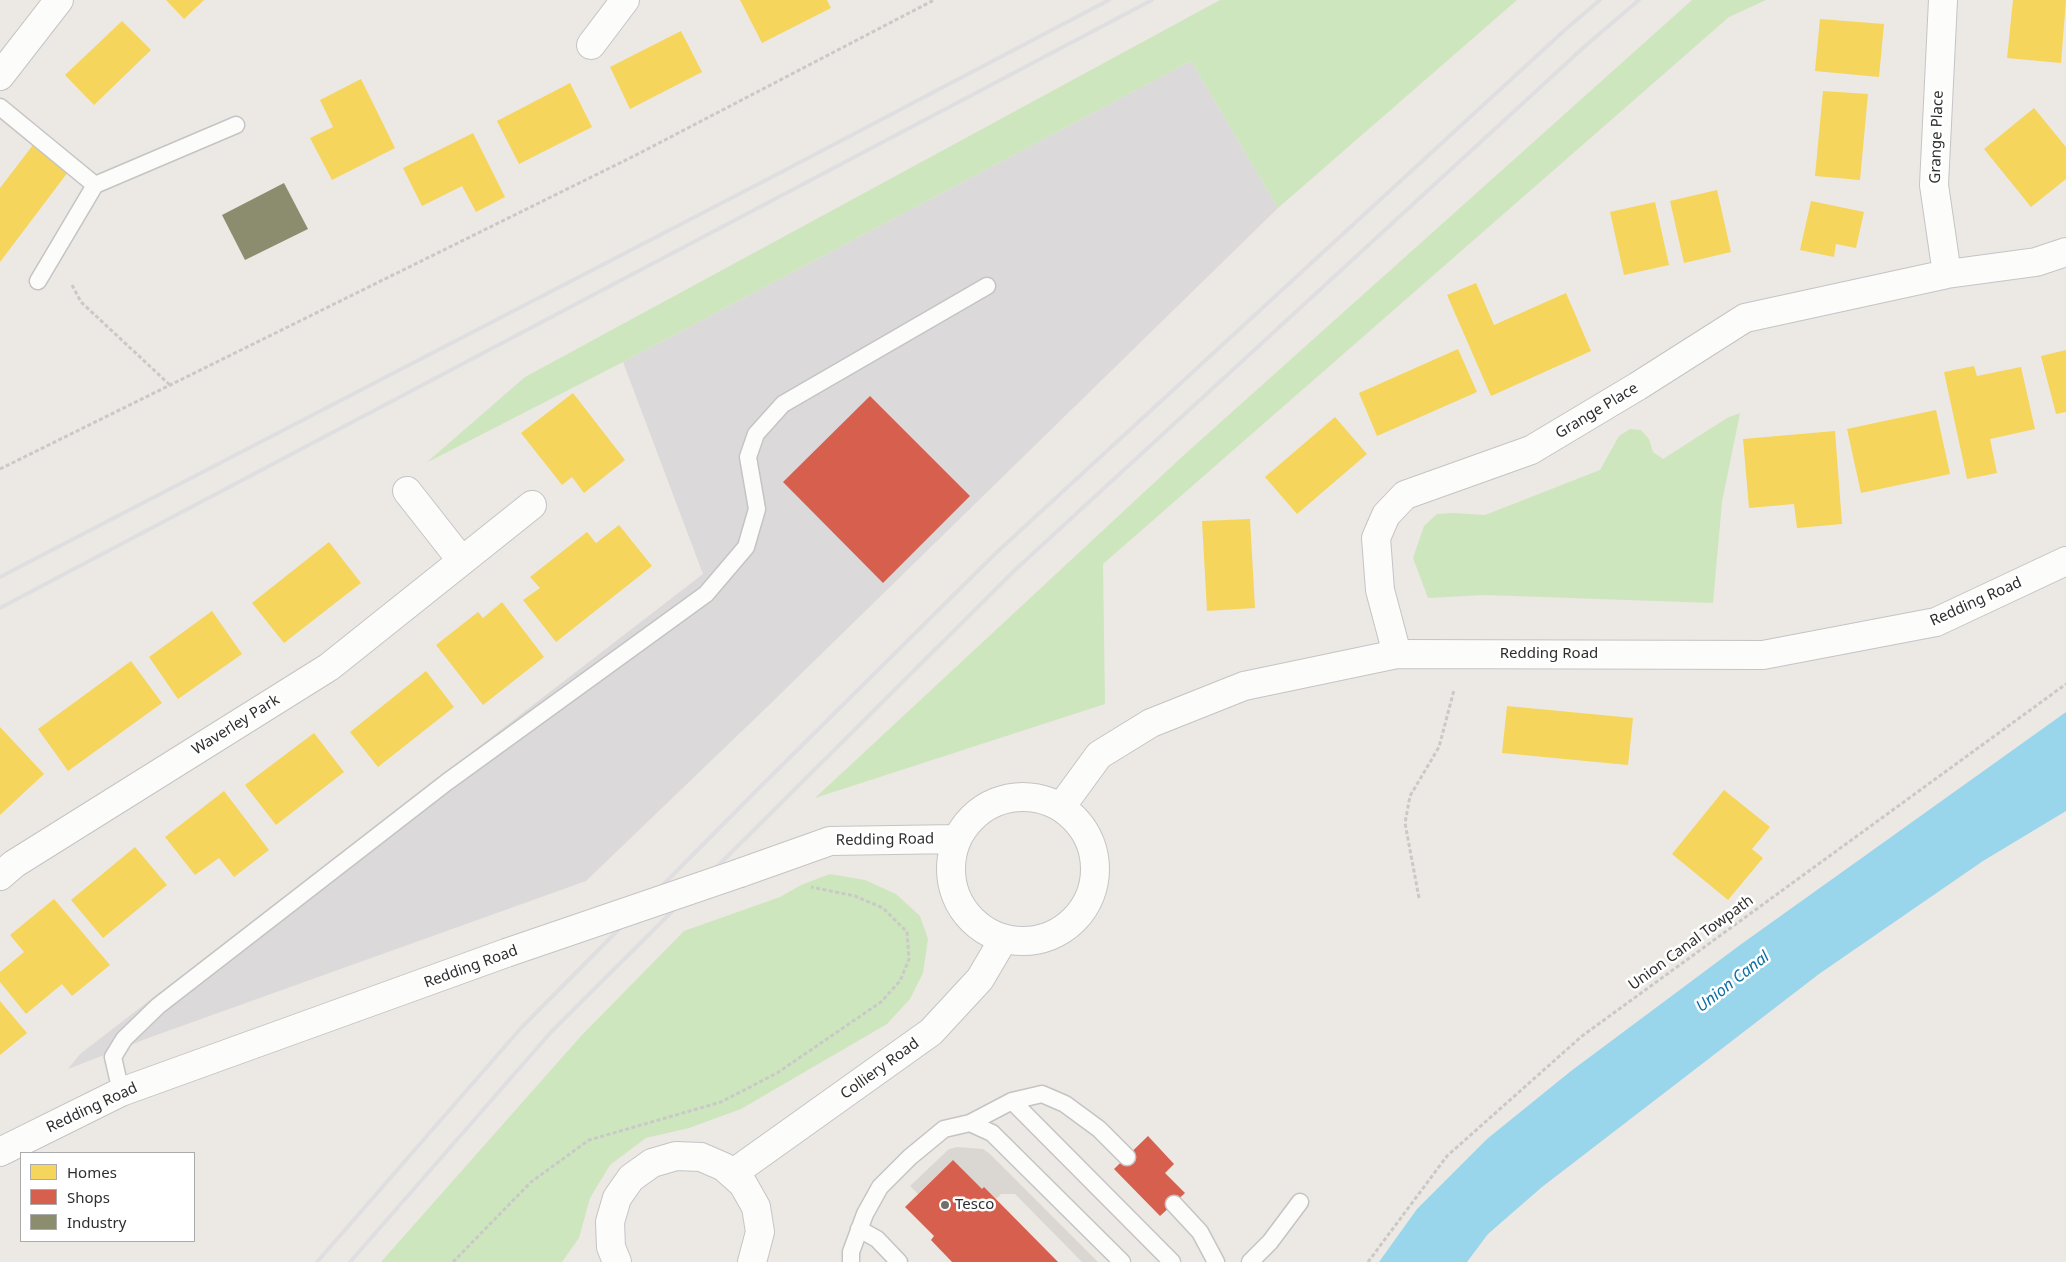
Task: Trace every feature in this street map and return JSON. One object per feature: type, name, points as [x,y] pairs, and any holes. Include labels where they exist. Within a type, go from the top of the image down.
[{"type":"street","points":[[0,76],[59,0]]},
{"type":"street","points":[[591,45],[625,0]]},
{"type":"street","name":"Grange Place","points":[[1943,0],[1934,185],[1947,274]]},
{"type":"street","name":"Grange Place","points":[[1397,654],[1380,590],[1376,538],[1386,515],[1405,495],[1531,450],[1638,386],[1744,318],[1947,274],[2036,262],[2066,252]]},
{"type":"street","points":[[407,491],[462,561]]},
{"type":"street","name":"Waverley Park","points":[[0,876],[14,864],[329,667],[532,505]]},
{"type":"street","name":"Redding Road","points":[[1061,808],[1099,756],[1151,723],[1244,686],[1397,654],[1763,655],[1936,622],[2066,561]]},
{"type":"street","points":[[1014,797],[1039,798],[1061,808],[1079,822],[1090,842],[1095,864],[1093,888],[1084,908],[1068,925],[1048,937],[1026,942],[1003,940],[980,929],[963,911],[952,888],[950,863],[956,839],[971,818],[991,804],[1014,797]]},
{"type":"street","name":"Redding Road","points":[[0,1152],[121,1092],[506,953],[830,841],[956,839]]},
{"type":"street","name":"Colliery Road","points":[[732,1174],[931,1032],[980,979],[1003,940]]},
{"type":"street","points":[[617,1262],[611,1247],[610,1222],[617,1198],[632,1178],[652,1163],[676,1156],[701,1157],[724,1166],[743,1184],[756,1207],[760,1232],[752,1262]]},
{"type":"lane","points":[[0,107],[95,185]]},
{"type":"lane","points":[[38,281],[95,185],[236,125]]},
{"type":"lane","points":[[121,1092],[113,1057],[124,1039],[158,1006],[447,782],[706,594],[746,547],[757,509],[748,457],[756,434],[783,404],[987,286]]},
{"type":"lane","points":[[850,1262],[851,1252],[865,1214],[880,1187],[910,1157],[944,1129],[970,1123],[1012,1101],[1042,1094],[1065,1104],[1099,1129],[1127,1157]]},
{"type":"lane","points":[[1012,1101],[1172,1262]]},
{"type":"lane","points":[[970,1123],[992,1133],[1122,1262]]},
{"type":"lane","points":[[1250,1262],[1270,1242],[1300,1202]]},
{"type":"lane","points":[[1174,1204],[1200,1232],[1216,1262]]},
{"type":"lane","points":[[859,1229],[877,1239],[899,1262]]},
{"type":"path","points":[[0,469],[172,386],[634,156],[934,0]]},
{"type":"path","points":[[53,255],[82,302],[172,386]]},
{"type":"path","name":"Union Canal Towpath","points":[[1368,1262],[1447,1156],[1582,1036],[2066,684]]},
{"type":"path","points":[[1419,898],[1405,823],[1410,796],[1439,747],[1455,686]]},
{"type":"path","points":[[453,1262],[531,1182],[589,1140],[721,1102],[777,1073],[881,1002],[900,982],[909,959],[907,932],[883,908],[854,896],[810,887]]},
{"type":"shaded area","points":[[1191,61],[1278,208],[586,881],[151,1037],[68,1069],[80,1054],[703,574],[623,362]]},
{"type":"shaded area","points":[[957,1147],[983,1149],[990,1154],[1098,1262],[1082,1262],[1015,1194],[1001,1194],[942,1252],[931,1240],[982,1190],[953,1160],[918,1194],[910,1186],[949,1149]]},
{"type":"green space","points":[[1220,0],[1517,0],[1278,208],[1191,61],[623,362],[426,463],[525,377]]},
{"type":"green space","points":[[1692,0],[1766,0],[1729,17],[1103,564],[1105,704],[815,798],[1184,455]]},
{"type":"green space","points":[[1740,413],[1722,502],[1713,603],[1485,595],[1428,598],[1413,558],[1424,526],[1437,514],[1485,515],[1600,470],[1619,436],[1630,429],[1641,430],[1649,439],[1653,452],[1663,459],[1727,418]]},
{"type":"green space","points":[[830,874],[865,880],[896,894],[920,916],[928,939],[923,973],[910,999],[887,1024],[741,1109],[689,1128],[646,1138],[610,1165],[590,1198],[579,1238],[562,1262],[381,1262],[581,1036],[684,931],[780,897],[801,885]]},
{"type":"water","name":"Union Canal","points":[[2066,712],[2066,811],[1983,861],[1819,974],[1542,1187],[1488,1234],[1467,1262],[1379,1262],[1417,1209],[1487,1139],[1571,1071],[1740,945]]},
{"type":"building: Homes","points":[[166,0],[204,0],[184,19]]},
{"type":"building: Homes","points":[[740,0],[827,0],[831,8],[762,43]]},
{"type":"building: Homes","points":[[2013,0],[2066,0],[2061,63],[2007,58]]},
{"type":"building: Homes","points":[[1820,19],[1884,24],[1879,77],[1815,71]]},
{"type":"building: Homes","points":[[122,21],[151,50],[94,105],[65,75]]},
{"type":"building: Homes","points":[[681,31],[702,72],[630,109],[610,67]]},
{"type":"building: Homes","points":[[361,79],[395,148],[332,180],[310,138],[333,127],[320,100]]},
{"type":"building: Homes","points":[[570,83],[592,127],[519,164],[497,121]]},
{"type":"building: Homes","points":[[1823,91],[1868,94],[1860,180],[1815,176]]},
{"type":"building: Homes","points":[[2034,108],[2066,147],[2066,179],[2031,207],[1984,149]]},
{"type":"building: Homes","points":[[473,133],[505,197],[476,212],[462,186],[422,206],[403,168]]},
{"type":"building: Homes","points":[[33,145],[68,172],[0,262],[0,188]]},
{"type":"building: Homes","points":[[1717,190],[1731,252],[1684,263],[1670,201]]},
{"type":"building: Homes","points":[[1811,201],[1864,212],[1856,248],[1836,244],[1834,257],[1800,250]]},
{"type":"building: Homes","points":[[1655,202],[1669,265],[1624,275],[1610,212]]},
{"type":"building: Homes","points":[[1476,283],[1494,325],[1566,293],[1591,351],[1491,396],[1447,295]]},
{"type":"building: Homes","points":[[1458,349],[1477,392],[1377,436],[1359,393]]},
{"type":"building: Homes","points":[[2066,350],[2066,412],[2056,414],[2041,356]]},
{"type":"building: Homes","points":[[1974,366],[1977,376],[2021,367],[2035,429],[1990,439],[1997,473],[1967,479],[1944,372]]},
{"type":"building: Homes","points":[[573,393],[625,460],[584,493],[572,477],[562,485],[521,433]]},
{"type":"building: Homes","points":[[1936,410],[1950,474],[1861,493],[1847,429]]},
{"type":"building: Homes","points":[[1335,417],[1367,454],[1297,514],[1265,477]]},
{"type":"building: Homes","points":[[1835,431],[1842,524],[1797,528],[1794,504],[1749,508],[1743,439]]},
{"type":"building: Homes","points":[[1250,519],[1255,608],[1207,611],[1202,521]]},
{"type":"building: Homes","points":[[619,525],[652,566],[556,642],[523,600],[540,588],[530,577],[587,532],[596,543]]},
{"type":"building: Homes","points":[[329,542],[361,583],[284,643],[252,603]]},
{"type":"building: Homes","points":[[502,602],[544,657],[483,705],[436,645],[478,612],[483,618]]},
{"type":"building: Homes","points":[[212,611],[242,654],[178,699],[149,657]]},
{"type":"building: Homes","points":[[131,661],[162,703],[68,771],[38,729]]},
{"type":"building: Homes","points":[[426,671],[454,707],[378,767],[350,732]]},
{"type":"building: Homes","points":[[1507,706],[1633,718],[1628,765],[1502,753]]},
{"type":"building: Homes","points":[[0,727],[44,774],[0,815]]},
{"type":"building: Homes","points":[[314,733],[344,772],[276,825],[245,785]]},
{"type":"building: Homes","points":[[1724,790],[1770,827],[1752,849],[1763,858],[1728,900],[1672,854]]},
{"type":"building: Homes","points":[[224,791],[269,850],[234,877],[219,858],[195,875],[165,837]]},
{"type":"building: Homes","points":[[135,847],[167,885],[103,938],[71,900]]},
{"type":"building: Homes","points":[[54,899],[110,965],[72,996],[62,984],[26,1014],[0,982],[0,972],[24,952],[10,935]]},
{"type":"building: Homes","points":[[0,1001],[27,1033],[0,1055]]},
{"type":"building: Shops","points":[[870,396],[970,496],[883,583],[783,482]]},
{"type":"building: Shops","points":[[1148,1136],[1174,1164],[1165,1173],[1185,1193],[1160,1216],[1114,1169]]},
{"type":"building: Shops","points":[[953,1160],[982,1189],[984,1187],[1058,1262],[952,1262],[931,1240],[934,1236],[905,1207]]},
{"type":"building: Industry","points":[[284,183],[308,229],[245,260],[222,215]]},
{"type":"railway","points":[[0,577],[1109,0]]},
{"type":"railway","points":[[0,608],[1152,0]]},
{"type":"railway","points":[[317,1262],[521,1028],[997,552],[1567,28],[1600,0]]},
{"type":"railway","points":[[350,1262],[551,1032],[1015,570],[1584,47],[1639,0]]},
{"type":"place","name":"Tesco","points":[[945,1205]]}]
